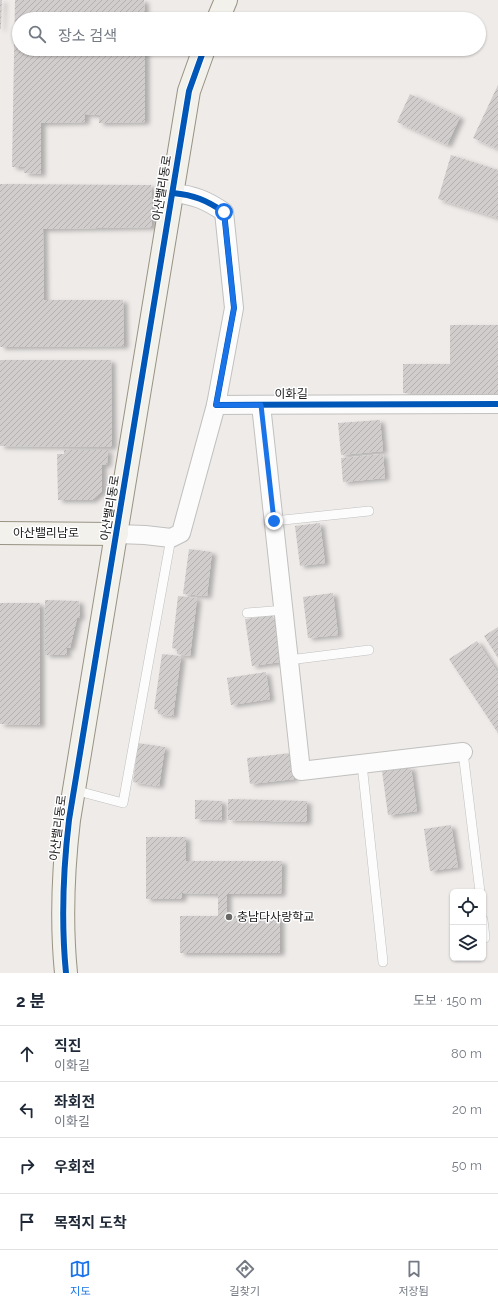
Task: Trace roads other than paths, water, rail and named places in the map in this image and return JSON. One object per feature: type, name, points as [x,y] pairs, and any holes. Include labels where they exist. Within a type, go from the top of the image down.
[{"type":"street","points":[[221,12],[226,0]]},
{"type":"street","name":"아산밸리동로","points":[[66,973],[63,897],[69,820],[189,91],[202,56]]},
{"type":"street","points":[[117,534],[145,534],[171,538],[181,533],[216,405],[234,308],[224,212],[210,202],[190,195],[173,193]]},
{"type":"street","name":"이화길","points":[[216,405],[498,404]]},
{"type":"street","points":[[261,405],[301,771],[463,752]]},
{"type":"street","name":"아산밸리남로","points":[[0,533],[117,534]]},
{"type":"lane","points":[[274,521],[369,511]]},
{"type":"lane","points":[[74,790],[123,804],[171,538]]},
{"type":"lane","points":[[247,613],[284,610]]},
{"type":"lane","points":[[289,660],[369,650]]},
{"type":"lane","points":[[463,752],[480,889]]},
{"type":"lane","points":[[362,764],[383,962]]},
{"type":"place","name":"충남다사랑학교","points":[[229,917]]}]
